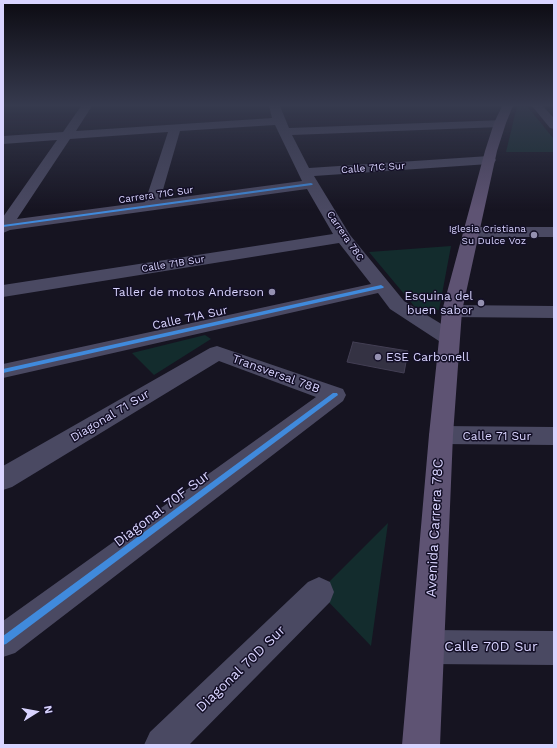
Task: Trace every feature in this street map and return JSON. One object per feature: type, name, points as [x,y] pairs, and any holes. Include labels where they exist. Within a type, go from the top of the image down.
[{"type":"main road","name":"Avenida Carrera 78C","points":[[421,745],[441,435],[451,325],[471,232],[495,141]]},
{"type":"street","points":[[4,227],[63,141]]},
{"type":"street","points":[[151,206],[171,141]]},
{"type":"street","name":"Carrera 78C","points":[[289,141],[308,178],[343,237],[381,287],[405,312],[451,325]]},
{"type":"street","name":"Calle 71C Sur","points":[[308,178],[489,160]]},
{"type":"street","name":"Carrera 71C Sur","points":[[4,227],[151,206],[308,178]]},
{"type":"street","points":[[471,232],[554,232]]},
{"type":"street","name":"Calle 71B Sur","points":[[3,291],[343,237]]},
{"type":"street","name":"Calle 71A Sur","points":[[3,371],[381,287]]},
{"type":"street","points":[[451,325],[554,312]]},
{"type":"street","name":"Transversal 78B","points":[[216,353],[335,395]]},
{"type":"street","name":"Diagonal 71 Sur","points":[[3,479],[216,353]]},
{"type":"street","name":"Diagonal 70F Sur","points":[[3,641],[335,395]]},
{"type":"street","name":"Calle 71 Sur","points":[[441,435],[554,436]]},
{"type":"street","name":"Diagonal 70D Sur","points":[[163,745],[319,592]]},
{"type":"street","name":"Calle 70D Sur","points":[[428,647],[554,648]]},
{"type":"green space","points":[[509,141],[554,141],[554,152],[506,152]]},
{"type":"green space","points":[[451,246],[439,310],[415,307],[369,252]]},
{"type":"green space","points":[[205,335],[211,339],[154,375],[132,353]]},
{"type":"green space","points":[[388,523],[371,646],[319,592]]},
{"type":"building","name":"ESE Carbonell","points":[[353,342],[408,351],[404,373],[347,362]]},
{"type":"cycle path","points":[[3,226],[311,184]]},
{"type":"cycle path","points":[[3,371],[381,287]]},
{"type":"cycle path","points":[[3,641],[335,395]]},
{"type":"place","name":"Iglesia Cristiana Su Dulce Voz","points":[[534,235]]},
{"type":"place","name":"Taller de motos Anderson","points":[[272,292]]},
{"type":"place","name":"Esquina del buen sabor","points":[[481,303]]},
{"type":"place","name":"ESE Carbonell","points":[[378,357]]}]
